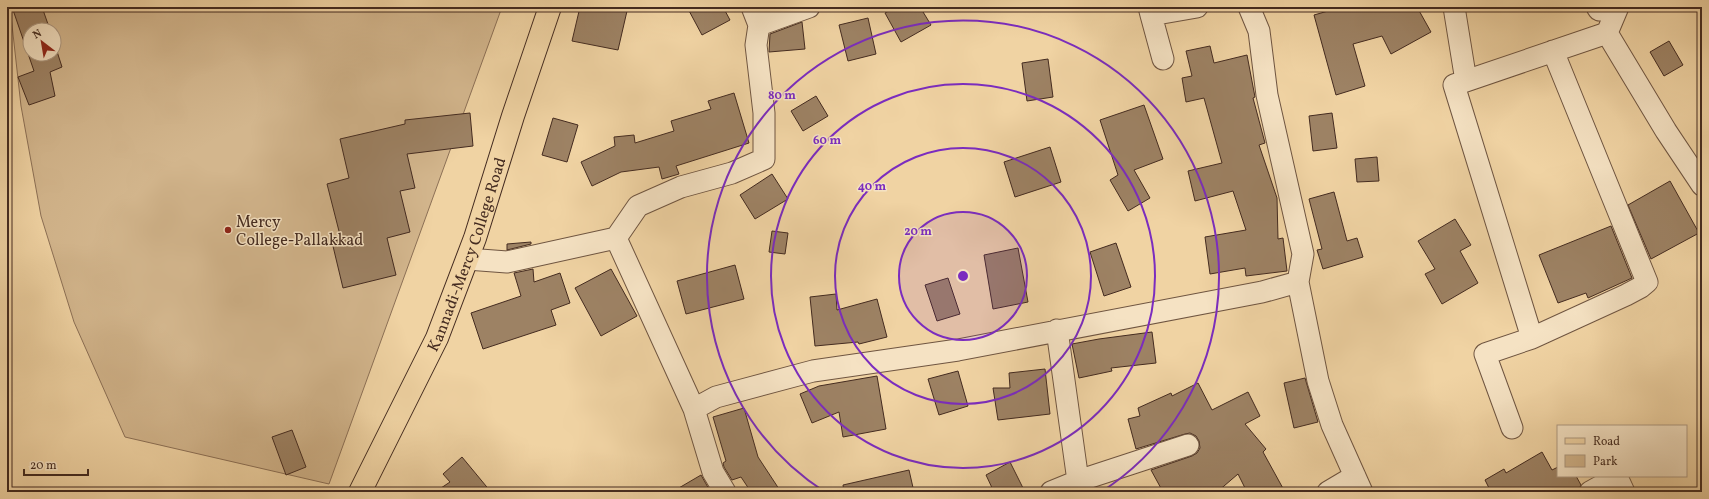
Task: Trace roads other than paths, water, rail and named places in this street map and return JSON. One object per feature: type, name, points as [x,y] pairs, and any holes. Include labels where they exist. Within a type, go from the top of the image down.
[{"type":"main road","name":"Kannadi-Mercy College Road","points":[[360,492],[437,338],[467,259],[550,7]]},
{"type":"street","points":[[467,259],[507,262],[616,238],[638,206],[681,187],[732,173],[764,159],[764,113],[756,45],[756,16],[809,7]]},
{"type":"street","points":[[1163,58],[1150,11],[1198,7]]},
{"type":"street","points":[[1249,7],[1259,31],[1267,95],[1303,254],[1298,282],[1318,381],[1332,425],[1359,484],[1328,492]]},
{"type":"street","points":[[1454,7],[1466,81]]},
{"type":"street","points":[[1597,7],[1599,10],[1606,7]]},
{"type":"street","points":[[1532,338],[1454,85],[1607,32],[1618,7]]},
{"type":"street","points":[[1607,32],[1666,131],[1702,185]]},
{"type":"street","points":[[1512,428],[1485,354],[1532,338],[1626,295],[1642,287],[1647,282],[1553,51]]},
{"type":"street","points":[[616,238],[694,409],[713,472],[725,492]]},
{"type":"street","points":[[694,409],[716,397],[813,371],[958,350],[1262,292],[1298,282]]},
{"type":"street","points":[[1057,330],[1078,481]]},
{"type":"street","points":[[1051,492],[1078,481],[1188,445]]},
{"type":"street","points":[[1590,492],[1615,477]]},
{"type":"street","points":[[1617,477],[1624,492]]},
{"type":"place","name":"Mercy College-Pallakkad","points":[[228,230]]}]
